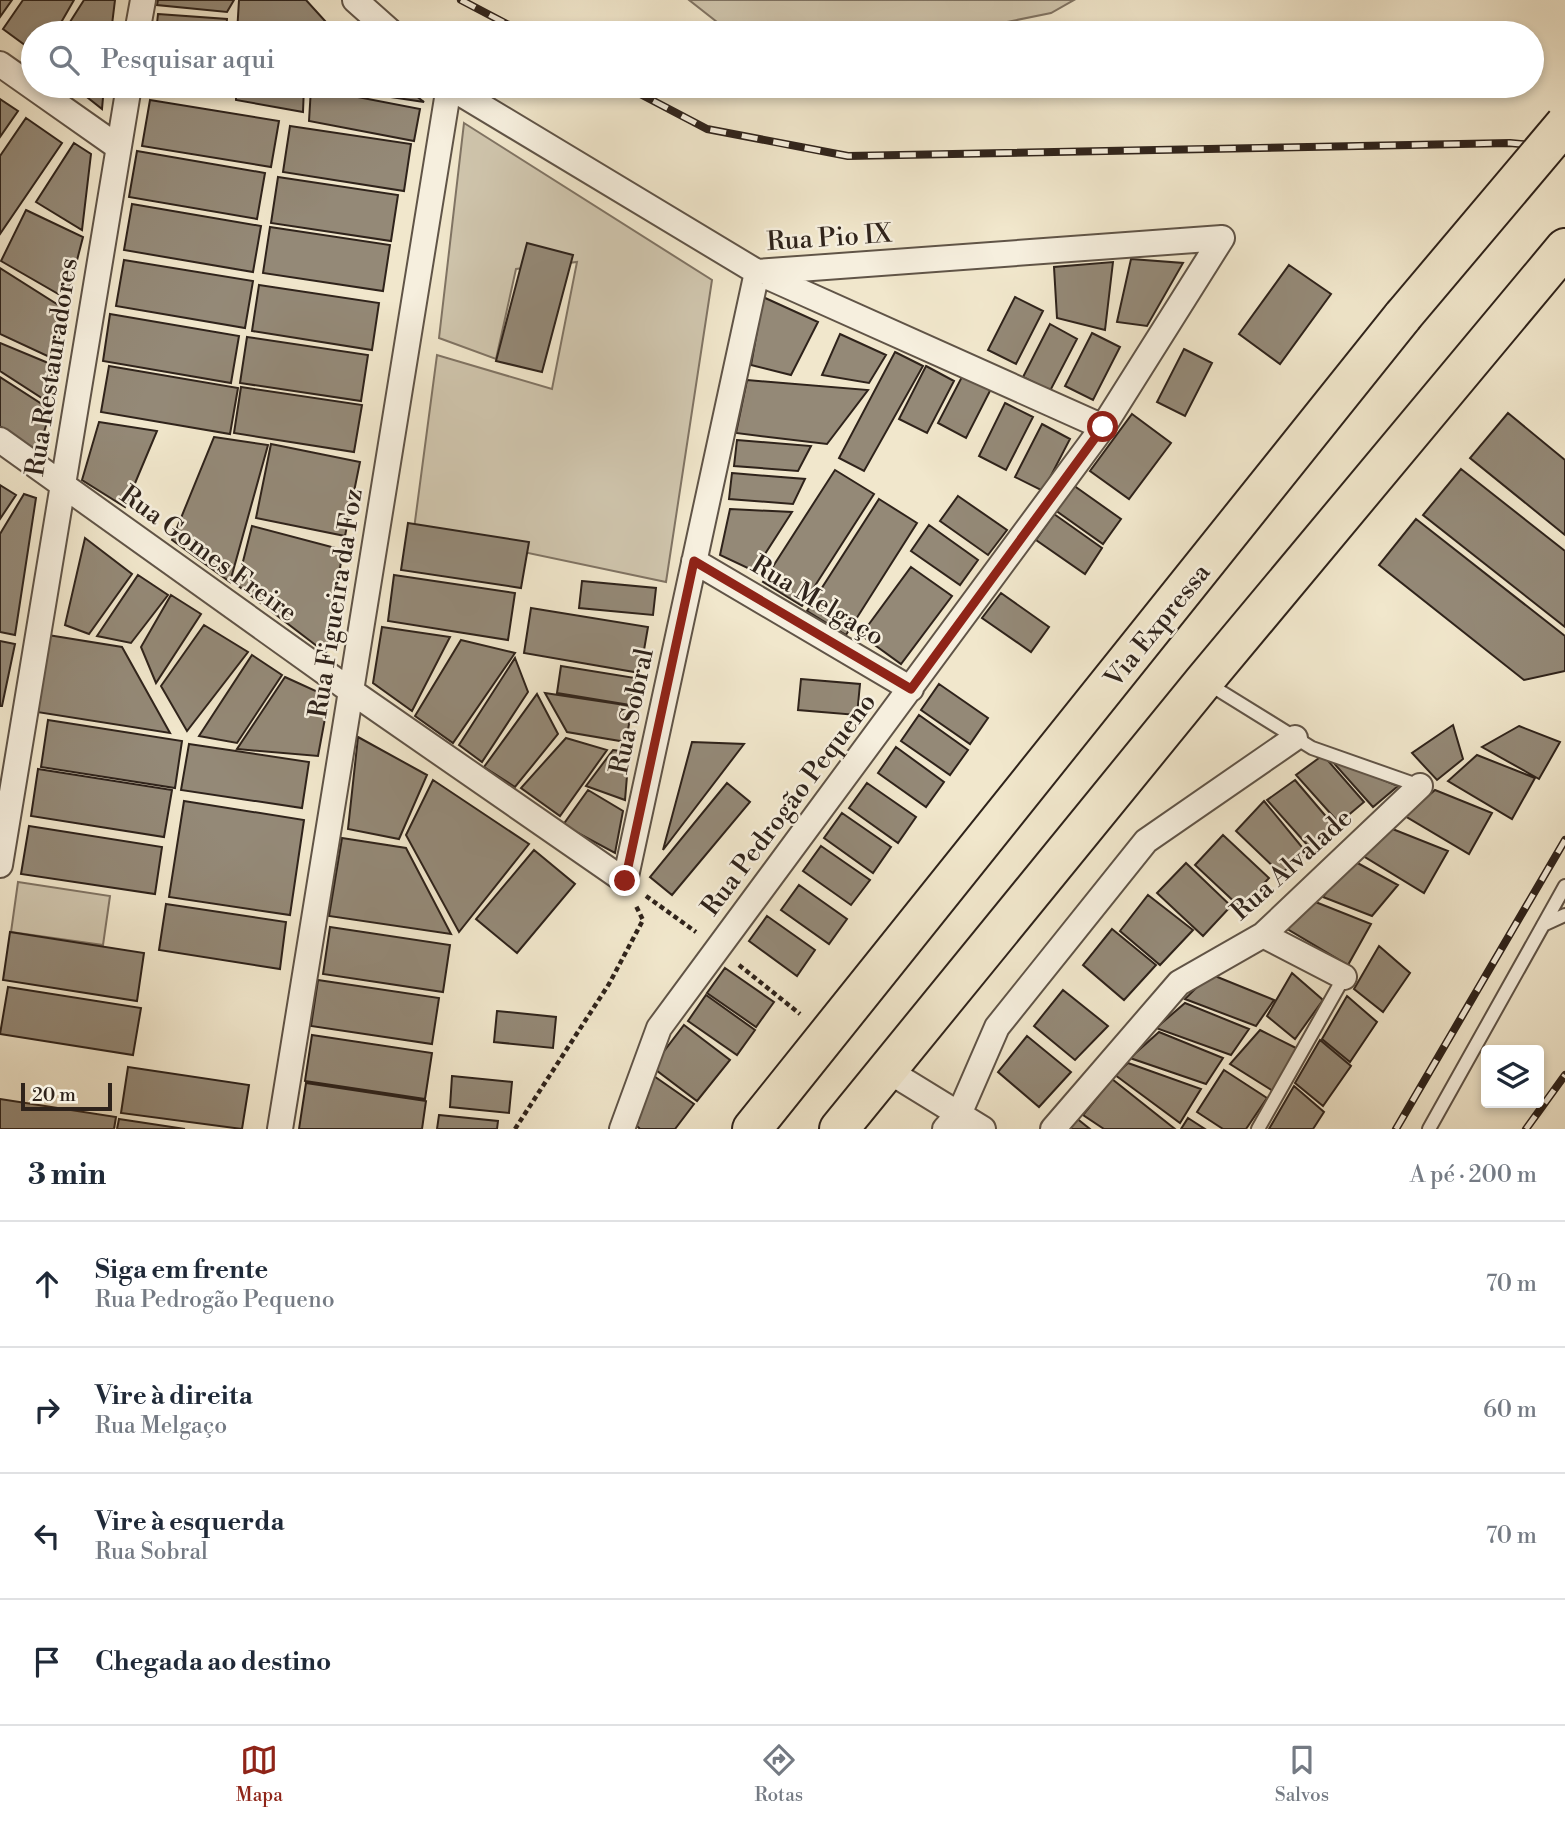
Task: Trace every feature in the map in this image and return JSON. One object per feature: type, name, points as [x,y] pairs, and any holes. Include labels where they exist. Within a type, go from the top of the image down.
[{"type":"highway","name":"Via Expressa","points":[[752,1129],[1404,316],[1565,124]]},
{"type":"highway","points":[[839,1129],[1204,681],[1565,248]]},
{"type":"street","points":[[139,21],[143,0]]},
{"type":"street","points":[[355,0],[378,21]]},
{"type":"street","points":[[0,64],[21,79]]},
{"type":"street","points":[[48,98],[118,147]]},
{"type":"street","name":"Rua Restauradores","points":[[0,865],[3,830],[127,98]]},
{"type":"street","name":"Rua Figueira da Foz","points":[[280,1129],[447,98]]},
{"type":"street","name":"Rua Pio IX","points":[[469,98],[757,272],[1222,238]]},
{"type":"street","name":"Rua Pedrogão Pequeno","points":[[622,1129],[659,1028],[1103,427],[1222,238]]},
{"type":"street","points":[[757,272],[1103,427]]},
{"type":"street","name":"Rua Sobral","points":[[625,881],[757,272]]},
{"type":"street","name":"Rua Gomes Freire","points":[[0,440],[351,691],[625,881]]},
{"type":"street","name":"Rua Melgaço","points":[[694,561],[911,689]]},
{"type":"street","points":[[953,1121],[997,1027],[1146,841],[1295,738]]},
{"type":"street","name":"Rua Alvalade","points":[[1053,1129],[1179,983],[1263,936],[1420,786]]},
{"type":"street","points":[[1263,936],[1344,976]]},
{"type":"street","points":[[887,1070],[953,1121],[984,1129]]},
{"type":"lane","points":[[1204,681],[1312,748],[1420,786]]},
{"type":"lane","points":[[1429,1129],[1565,886]]},
{"type":"lane","points":[[1542,925],[1565,915]]},
{"type":"lane","points":[[1258,1129],[1344,976]]},
{"type":"path","points":[[515,1129],[609,984],[643,920],[625,881]]},
{"type":"shaded area","points":[[689,0],[1074,0],[1051,13],[1012,21],[716,21]]},
{"type":"shaded area","points":[[464,123],[712,280],[666,582],[414,529],[437,355],[552,389],[577,262],[516,269],[496,359],[439,338]]},
{"type":"shaded area","points":[[18,882],[110,896],[103,945],[11,932]]},
{"type":"building","points":[[0,0],[12,0],[0,17]]},
{"type":"building","points":[[23,0],[74,0],[62,21],[21,21],[21,42],[3,29]]},
{"type":"building","points":[[84,0],[115,0],[112,21],[71,21]]},
{"type":"building","points":[[158,0],[234,0],[227,12],[157,5]]},
{"type":"building","points":[[239,0],[306,0],[325,21],[238,21]]},
{"type":"building","points":[[158,14],[227,19],[227,21],[157,21]]},
{"type":"building","points":[[88,98],[103,98],[102,109]]},
{"type":"building","points":[[304,98],[303,112],[236,100]]},
{"type":"building","points":[[310,98],[363,98],[420,109],[414,141],[309,121]]},
{"type":"building","points":[[397,98],[419,98],[424,102]]},
{"type":"building","points":[[0,99],[18,111],[0,137]]},
{"type":"building","points":[[150,100],[279,121],[271,167],[142,146]]},
{"type":"building","points":[[26,118],[62,143],[0,234],[0,156]]},
{"type":"building","points":[[290,126],[411,144],[404,191],[283,172]]},
{"type":"building","points":[[74,143],[91,154],[82,230],[36,202]]},
{"type":"building","points":[[137,151],[265,173],[257,219],[129,197]]},
{"type":"building","points":[[278,177],[398,195],[391,241],[271,223]]},
{"type":"building","points":[[132,204],[261,226],[253,272],[124,250]]},
{"type":"building","points":[[26,210],[83,237],[67,299],[1,261]]},
{"type":"building","points":[[270,227],[390,245],[383,291],[263,273]]},
{"type":"building","points":[[527,243],[573,255],[542,372],[496,361]]},
{"type":"building","points":[[1131,259],[1183,263],[1147,326],[1117,322]]},
{"type":"building","points":[[124,260],[253,281],[245,328],[116,306]]},
{"type":"building","points":[[1113,262],[1105,330],[1057,318],[1054,267]]},
{"type":"building","points":[[1289,265],[1331,294],[1280,364],[1239,334]]},
{"type":"building","points":[[0,268],[63,308],[56,360],[0,334]]},
{"type":"building","points":[[259,285],[379,303],[372,350],[252,331]]},
{"type":"building","points":[[763,297],[818,322],[791,375],[751,365]]},
{"type":"building","points":[[1015,297],[1043,311],[1016,364],[988,350]]},
{"type":"building","points":[[110,314],[239,336],[231,383],[103,361]]},
{"type":"building","points":[[1050,324],[1077,339],[1050,391],[1023,377]]},
{"type":"building","points":[[1092,333],[1120,347],[1093,400],[1065,386]]},
{"type":"building","points":[[840,334],[886,355],[869,383],[822,375]]},
{"type":"building","points":[[247,337],[368,355],[361,401],[240,383]]},
{"type":"building","points":[[0,343],[53,365],[48,402],[0,371]]},
{"type":"building","points":[[1184,349],[1212,363],[1185,416],[1157,402]]},
{"type":"building","points":[[895,352],[923,366],[864,471],[839,458]]},
{"type":"building","points":[[109,366],[238,388],[230,434],[101,412]]},
{"type":"building","points":[[926,366],[954,381],[927,433],[899,419]]},
{"type":"building","points":[[965,371],[993,385],[966,438],[938,423]]},
{"type":"building","points":[[0,377],[51,410],[37,454],[0,426]]},
{"type":"building","points":[[747,380],[868,390],[827,444],[736,433]]},
{"type":"building","points":[[241,387],[362,405],[354,452],[234,433]]},
{"type":"building","points":[[1005,403],[1033,417],[1006,470],[979,456]]},
{"type":"building","points":[[1508,413],[1565,460],[1565,535],[1470,458]]},
{"type":"building","points":[[1132,414],[1171,443],[1129,499],[1090,471]]},
{"type":"building","points":[[99,422],[157,431],[125,507],[82,480]]},
{"type":"building","points":[[1042,424],[1070,439],[1043,491],[1015,477]]},
{"type":"building","points":[[214,437],[268,445],[230,582],[172,540]]},
{"type":"building","points":[[737,440],[811,446],[798,471],[734,466]]},
{"type":"building","points":[[271,444],[360,462],[345,536],[256,518]]},
{"type":"building","points":[[1461,469],[1565,551],[1565,627],[1423,515]]},
{"type":"building","points":[[835,470],[874,494],[802,606],[763,582]]},
{"type":"building","points":[[732,473],[805,479],[793,504],[729,499]]},
{"type":"building","points":[[0,485],[16,495],[0,519]]},
{"type":"building","points":[[1073,485],[1121,519],[1103,544],[1055,510]]},
{"type":"building","points":[[24,494],[36,498],[15,635],[0,632],[0,534]]},
{"type":"building","points":[[958,496],[1007,530],[988,555],[940,521]]},
{"type":"building","points":[[879,499],[917,523],[846,635],[807,611]]},
{"type":"building","points":[[730,509],[792,512],[754,571],[720,555]]},
{"type":"building","points":[[1054,514],[1102,548],[1085,574],[1036,540]]},
{"type":"building","points":[[1416,519],[1565,636],[1565,671],[1524,680],[1379,565]]},
{"type":"building","points":[[408,523],[529,542],[521,588],[401,570]]},
{"type":"building","points":[[929,525],[978,560],[960,585],[911,551]]},
{"type":"building","points":[[252,526],[343,550],[326,653],[237,585]]},
{"type":"building","points":[[85,538],[132,574],[89,634],[65,625]]},
{"type":"building","points":[[911,567],[952,596],[901,664],[861,635]]},
{"type":"building","points":[[138,575],[168,595],[131,643],[97,636]]},
{"type":"building","points":[[394,575],[515,593],[508,640],[388,621]]},
{"type":"building","points":[[582,581],[656,588],[653,615],[579,608]]},
{"type":"building","points":[[1001,593],[1049,627],[1031,652],[982,618]]},
{"type":"building","points":[[171,595],[201,614],[156,683],[141,647]]},
{"type":"building","points":[[531,608],[648,627],[640,673],[524,653]]},
{"type":"building","points":[[204,625],[248,652],[187,731],[161,686]]},
{"type":"building","points":[[382,627],[450,637],[412,711],[373,683]]},
{"type":"building","points":[[48,635],[122,647],[170,733],[37,712]]},
{"type":"building","points":[[461,640],[515,653],[453,743],[415,716]]},
{"type":"building","points":[[0,641],[15,644],[2,706],[0,706]]},
{"type":"building","points":[[252,655],[282,675],[237,743],[199,736]]},
{"type":"building","points":[[515,658],[528,692],[482,762],[459,745]]},
{"type":"building","points":[[561,666],[635,678],[630,705],[557,693]]},
{"type":"building","points":[[285,677],[329,697],[318,756],[237,749]]},
{"type":"building","points":[[801,679],[860,684],[857,715],[798,710]]},
{"type":"building","points":[[939,684],[988,718],[970,744],[921,710]]},
{"type":"building","points":[[545,693],[632,706],[626,742],[567,732]]},
{"type":"building","points":[[537,694],[558,734],[515,787],[484,767]]},
{"type":"building","points":[[919,715],[968,750],[950,775],[901,741]]},
{"type":"building","points":[[48,720],[182,741],[175,788],[41,767]]},
{"type":"building","points":[[1453,725],[1463,759],[1437,780],[1412,753]]},
{"type":"building","points":[[1519,726],[1560,742],[1539,779],[1482,747]]},
{"type":"building","points":[[358,737],[427,775],[399,839],[348,829]]},
{"type":"building","points":[[566,738],[607,750],[560,816],[521,788]]},
{"type":"building","points":[[692,742],[744,744],[663,850]]},
{"type":"building","points":[[189,744],[309,762],[302,808],[181,790]]},
{"type":"building","points":[[896,747],[944,782],[926,807],[878,773]]},
{"type":"building","points":[[613,750],[629,752],[625,800],[586,786]]},
{"type":"building","points":[[1323,755],[1364,802],[1339,823],[1296,775]]},
{"type":"building","points":[[1477,755],[1535,778],[1512,819],[1448,781]]},
{"type":"building","points":[[1331,760],[1364,772],[1398,786],[1373,807]]},
{"type":"building","points":[[38,769],[172,790],[164,837],[31,816]]},
{"type":"building","points":[[433,780],[529,844],[459,932],[406,835]]},
{"type":"building","points":[[1295,780],[1335,827],[1310,848],[1267,800]]},
{"type":"building","points":[[727,783],[750,802],[672,895],[650,877]]},
{"type":"building","points":[[867,783],[916,817],[898,843],[849,808]]},
{"type":"building","points":[[588,790],[623,811],[615,853],[563,825]]},
{"type":"building","points":[[1435,790],[1492,813],[1469,854],[1405,816]]},
{"type":"building","points":[[184,801],[304,820],[290,915],[169,897]]},
{"type":"building","points":[[1264,801],[1306,852],[1281,874],[1236,831]]},
{"type":"building","points":[[842,813],[891,847],[873,873],[824,838]]},
{"type":"building","points":[[29,826],[162,847],[155,894],[21,874]]},
{"type":"building","points":[[1390,828],[1448,851],[1424,893],[1360,854]]},
{"type":"building","points":[[1223,835],[1269,878],[1241,908],[1195,865]]},
{"type":"building","points":[[342,838],[406,848],[451,934],[329,916]]},
{"type":"building","points":[[821,846],[870,880],[851,905],[803,871]]},
{"type":"building","points":[[534,850],[575,884],[517,953],[476,919]]},
{"type":"building","points":[[1352,860],[1398,885],[1372,916],[1323,897]]},
{"type":"building","points":[[1186,863],[1231,906],[1203,936],[1157,893]]},
{"type":"building","points":[[799,885],[847,919],[829,944],[781,910]]},
{"type":"building","points":[[1148,895],[1193,930],[1160,965],[1120,931]]},
{"type":"building","points":[[1313,901],[1371,924],[1348,965],[1284,927]]},
{"type":"building","points":[[166,904],[286,922],[280,969],[159,950]]},
{"type":"building","points":[[767,916],[815,950],[797,976],[749,941]]},
{"type":"building","points":[[330,927],[450,945],[443,992],[323,974]]},
{"type":"building","points":[[1112,929],[1156,965],[1124,1000],[1083,965]]},
{"type":"building","points":[[10,932],[144,953],[137,1001],[3,980]]},
{"type":"building","points":[[1379,946],[1410,973],[1383,1012],[1354,989]]},
{"type":"building","points":[[725,968],[774,1002],[756,1027],[707,993]]},
{"type":"building","points":[[1292,973],[1323,1000],[1295,1039],[1267,1016]]},
{"type":"building","points":[[1210,974],[1274,1000],[1256,1026],[1185,999]]},
{"type":"building","points":[[318,980],[439,998],[432,1044],[311,1026]]},
{"type":"building","points":[[8,987],[141,1008],[133,1055],[0,1034]]},
{"type":"building","points":[[1063,990],[1108,1026],[1075,1060],[1034,1026]]},
{"type":"building","points":[[706,995],[755,1030],[737,1055],[688,1021]]},
{"type":"building","points":[[1347,996],[1377,1022],[1350,1062],[1322,1039]]},
{"type":"building","points":[[1185,1003],[1249,1029],[1231,1055],[1156,1028]]},
{"type":"building","points":[[497,1011],[556,1017],[553,1048],[494,1042]]},
{"type":"building","points":[[684,1025],[730,1060],[697,1101],[652,1067]]},
{"type":"building","points":[[1260,1030],[1300,1050],[1273,1091],[1230,1064]]},
{"type":"building","points":[[1159,1032],[1223,1058],[1206,1084],[1130,1058]]},
{"type":"building","points":[[312,1035],[432,1053],[425,1099],[305,1081]]},
{"type":"building","points":[[1027,1036],[1071,1072],[1039,1107],[998,1072]]},
{"type":"building","points":[[1320,1040],[1351,1066],[1323,1106],[1295,1083]]},
{"type":"building","points":[[1128,1063],[1201,1089],[1180,1123],[1115,1075]]},
{"type":"building","points":[[128,1067],[249,1085],[242,1129],[121,1113]]},
{"type":"building","points":[[1224,1070],[1267,1098],[1246,1129],[1223,1129],[1197,1112]]},
{"type":"building","points":[[651,1074],[694,1104],[675,1129],[640,1129],[630,1119]]},
{"type":"building","points":[[452,1076],[512,1082],[509,1113],[450,1107]]},
{"type":"building","points":[[1112,1079],[1175,1129],[1104,1129],[1083,1115]]},
{"type":"building","points":[[306,1083],[426,1101],[422,1129],[299,1129]]},
{"type":"building","points":[[1294,1086],[1324,1112],[1313,1129],[1269,1129]]},
{"type":"building","points":[[0,1099],[116,1117],[114,1129],[0,1129]]},
{"type":"building","points":[[439,1115],[498,1121],[497,1129],[437,1129]]},
{"type":"building","points":[[1075,1117],[1090,1129],[1065,1129]]},
{"type":"building","points":[[1188,1118],[1205,1129],[1181,1129]]},
{"type":"building","points":[[119,1119],[185,1129],[117,1129]]},
{"type":"railway","points":[[461,0],[501,21]]},
{"type":"railway","points":[[648,98],[707,129],[848,156],[1510,143],[1565,148]]},
{"type":"railway","points":[[1396,1129],[1565,840]]},
{"type":"railway","points":[[1526,1129],[1565,1075]]},
{"type":"route","points":[[625,881],[694,561],[911,689],[1103,427]]}]
